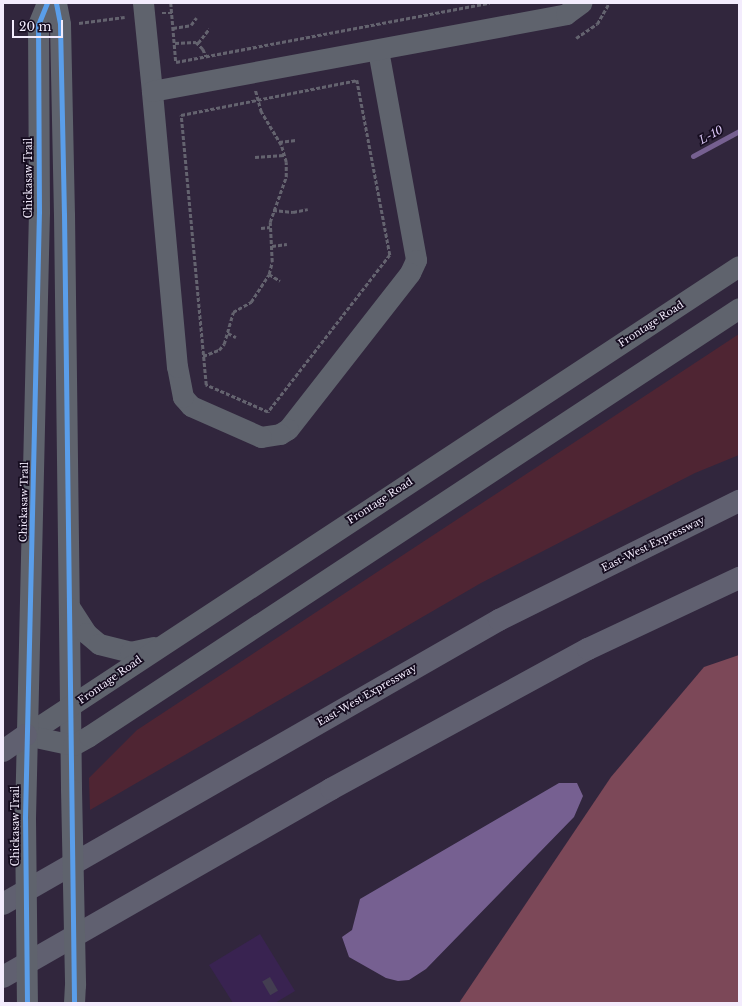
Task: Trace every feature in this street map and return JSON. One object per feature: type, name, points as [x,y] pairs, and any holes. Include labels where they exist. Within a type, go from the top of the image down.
[{"type":"highway","name":"East-West Expressway","points":[[3,904],[499,620],[739,502]]},
{"type":"highway","points":[[3,977],[331,789],[567,660],[739,578]]},
{"type":"highway","points":[[3,751],[26,735]]},
{"type":"street","name":"Chickasaw Trail","points":[[27,1003],[25,818],[26,735],[34,492],[38,212],[38,25],[47,3]]},
{"type":"street","points":[[56,3],[61,40],[71,707],[73,745],[72,789],[75,994]]},
{"type":"street","points":[[152,91],[566,14],[581,3]]},
{"type":"street","points":[[144,9],[177,367],[183,397],[191,406],[261,437],[269,437],[284,432],[296,419],[410,273],[416,260],[378,50]]},
{"type":"street","name":"Frontage Road","points":[[26,735],[71,707],[157,646],[739,266]]},
{"type":"street","points":[[26,735],[73,745],[739,308]]},
{"type":"street","points":[[70,608],[86,633],[99,644],[130,652],[157,646]]},
{"type":"path","points":[[171,3],[176,62],[489,3]]},
{"type":"path","points":[[576,38],[596,24],[609,3]]},
{"type":"path","points":[[72,24],[144,9]]},
{"type":"path","points":[[173,28],[191,25],[196,18]]},
{"type":"path","points":[[198,43],[209,29]]},
{"type":"path","points":[[175,43],[190,40],[198,43],[206,56]]},
{"type":"path","points":[[203,356],[219,350],[228,333],[233,312],[252,302],[269,274],[272,246],[270,227],[273,210],[286,176],[284,155],[279,142],[264,119],[257,100],[253,72]]},
{"type":"path","points":[[357,80],[390,255],[268,412],[206,385],[181,115],[257,100],[357,80]]},
{"type":"path","points":[[279,142],[296,140]]},
{"type":"path","points":[[255,157],[284,155]]},
{"type":"path","points":[[273,210],[293,212],[308,209]]},
{"type":"path","points":[[262,228],[270,227]]},
{"type":"path","points":[[272,246],[287,244]]},
{"type":"path","points":[[269,274],[280,281]]},
{"type":"path","points":[[228,333],[236,337]]},
{"type":"shaded area","points":[[739,334],[739,455],[695,473],[481,583],[90,810],[89,778],[137,730]]},
{"type":"shaded area","points":[[739,655],[739,1003],[459,1003],[611,777],[704,667]]},
{"type":"shaded area","points":[[559,783],[577,783],[583,796],[574,817],[426,969],[409,980],[398,981],[386,978],[349,957],[342,937],[352,930],[360,899]]},
{"type":"shaded area","points":[[260,934],[295,991],[275,1003],[233,1003],[209,965]]},
{"type":"building","points":[[270,977],[278,991],[270,995],[262,982]]},
{"type":"waterway","name":"L-10","points":[[693,156],[739,131]]},
{"type":"cycle path","points":[[27,1003],[25,818],[39,212],[38,25],[47,3]]},
{"type":"cycle path","points":[[56,3],[60,24],[64,214],[74,1003]]}]
